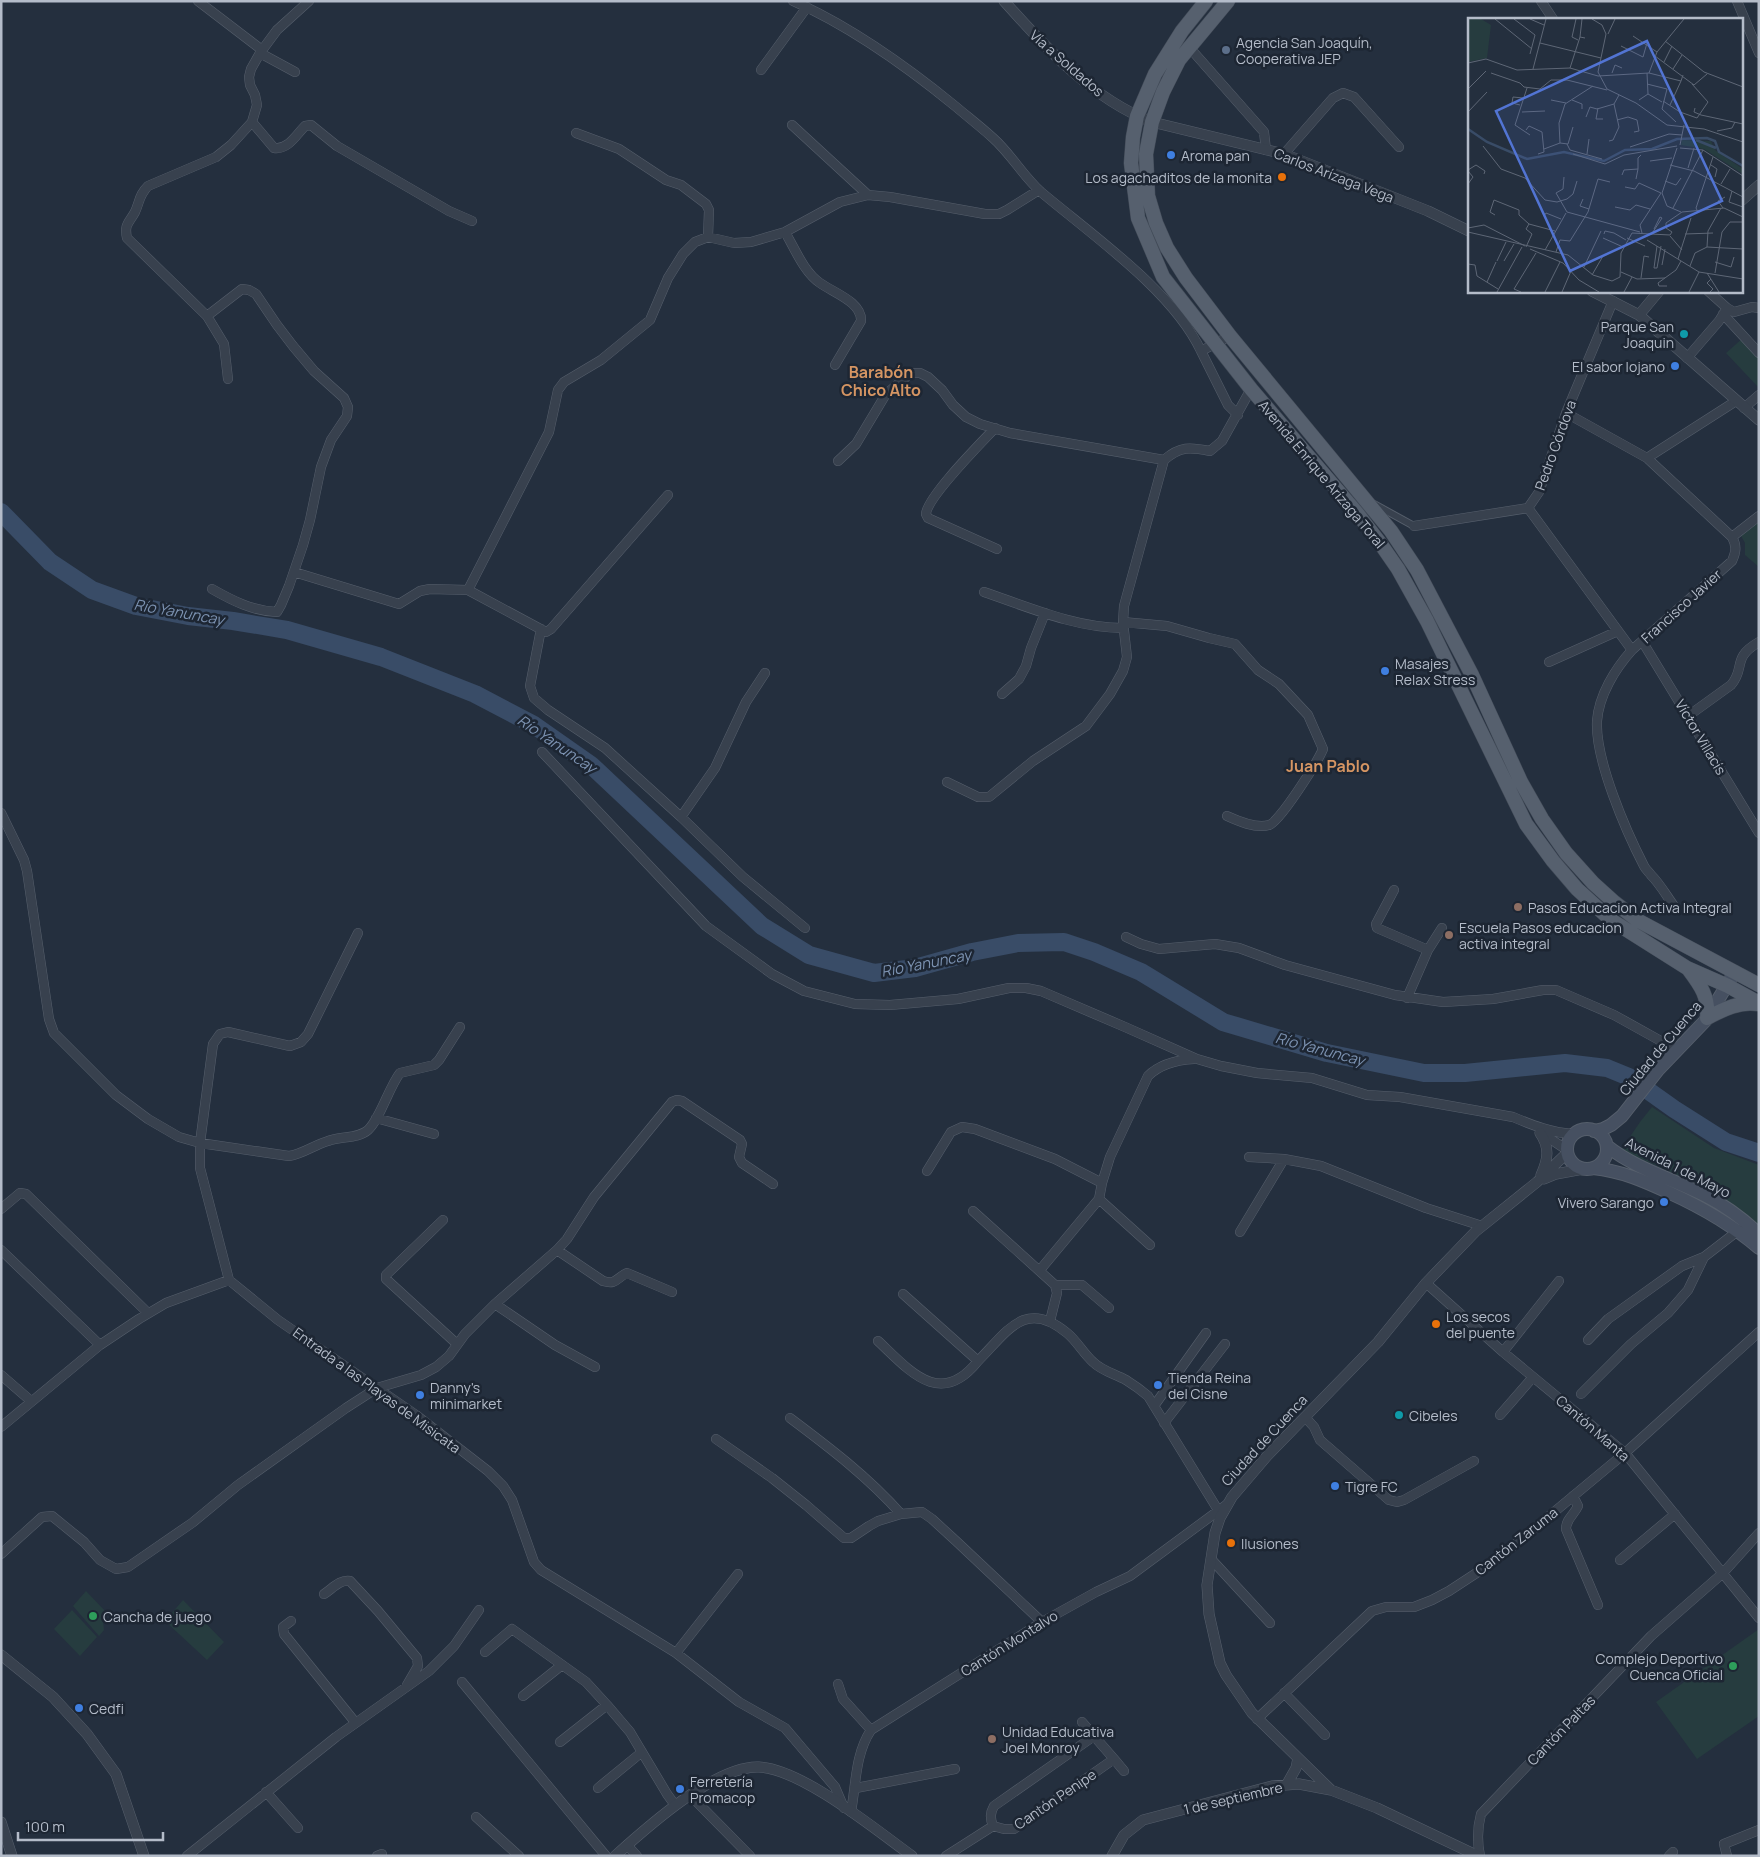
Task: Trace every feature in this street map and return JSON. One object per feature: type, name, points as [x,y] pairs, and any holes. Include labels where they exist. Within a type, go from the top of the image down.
[{"type":"main road","name":"Avenida Enrique Arízaga Toral","points":[[1206,1],[1182,31],[1155,74],[1137,116],[1131,163],[1138,218],[1164,277],[1215,345],[1357,513],[1398,569],[1427,621],[1526,824],[1553,861],[1577,889],[1611,920],[1687,968],[1728,986],[1759,1004]]},
{"type":"main road","name":"Avenida Enrique Arízaga Toral","points":[[1228,1],[1180,60],[1163,92],[1152,122],[1146,154],[1148,196],[1156,223],[1167,248],[1186,278],[1230,336],[1391,532],[1417,570],[1472,675],[1521,782],[1542,819],[1566,853],[1593,883],[1637,920],[1759,984]]},
{"type":"main road","points":[[1687,968],[1700,984],[1705,994],[1708,1002],[1707,1018],[1736,1005],[1759,1004]]},
{"type":"main road","name":"Ciudad de Cuenca","points":[[1594,1130],[1611,1126],[1623,1114],[1658,1070],[1707,1018],[1735,972]]},
{"type":"main road","name":"Ciudad de Cuenca","points":[[1606,1145],[1623,1114]]},
{"type":"main road","points":[[1583,1130],[1594,1130],[1602,1136],[1607,1152],[1603,1162],[1588,1169],[1573,1163],[1567,1152],[1568,1144],[1574,1134],[1583,1130]]},
{"type":"main road","name":"Avenida 1 de Mayo","points":[[1606,1145],[1631,1162],[1706,1196],[1727,1208],[1759,1234]]},
{"type":"main road","name":"Avenida 1 de Mayo","points":[[1588,1169],[1612,1170],[1639,1179],[1701,1208],[1739,1230],[1759,1248]]},
{"type":"street","points":[[198,1],[261,52],[295,72]]},
{"type":"street","points":[[228,379],[224,344],[207,316],[127,238],[125,229],[135,212],[141,194],[148,186],[216,158],[252,122],[257,105],[256,95],[250,86],[249,77],[251,69],[277,30],[309,1]]},
{"type":"street","points":[[793,1],[823,14],[923,80],[994,139],[1021,172],[1039,190],[1150,286],[1180,318],[1196,340],[1228,405],[1238,415]]},
{"type":"street","name":"Vía a Soldados","points":[[1004,1],[1044,46],[1090,86],[1137,116]]},
{"type":"street","points":[[1541,1],[1552,18]]},
{"type":"street","points":[[1738,1],[1743,22],[1759,53]]},
{"type":"street","points":[[761,70],[807,7]]},
{"type":"street","points":[[1189,47],[1264,132],[1266,150]]},
{"type":"street","points":[[1284,154],[1333,98],[1343,94],[1354,97],[1399,147]]},
{"type":"street","name":"Carlos Arízaga Vega","points":[[1137,116],[1152,122],[1284,154],[1428,211],[1468,231]]},
{"type":"street","points":[[252,122],[274,148],[281,149],[304,126],[311,125],[337,146],[449,211],[472,221]]},
{"type":"street","points":[[792,124],[868,196]]},
{"type":"street","points":[[576,133],[619,149],[666,180],[681,185],[706,204],[709,210],[708,237]]},
{"type":"street","points":[[1742,200],[1759,185]]},
{"type":"street","points":[[468,590],[549,432],[558,390],[564,382],[602,360],[650,320],[668,278],[683,254],[695,242],[708,237],[734,243],[751,242],[785,232],[840,202],[868,196],[890,197],[985,214],[998,214],[1039,190]]},
{"type":"street","points":[[785,232],[814,278],[857,306],[862,314],[861,321],[835,365]]},
{"type":"street","points":[[207,316],[242,289],[256,294],[293,346],[314,371],[344,398],[348,407],[347,416],[332,440],[321,467],[310,520],[294,572],[277,612],[258,610],[235,602],[212,589]]},
{"type":"street","points":[[1594,292],[1639,315],[1759,420]]},
{"type":"street","points":[[1639,315],[1658,292]]},
{"type":"street","points":[[1709,292],[1759,353]]},
{"type":"street","name":"Pedro Córdova","points":[[1528,508],[1539,492],[1566,413],[1612,301]]},
{"type":"street","points":[[1725,311],[1734,312],[1752,307],[1759,308]]},
{"type":"street","points":[[1687,358],[1725,311]]},
{"type":"street","points":[[1201,352],[1230,336]]},
{"type":"street","points":[[838,461],[856,444],[886,394],[911,373],[920,373],[928,377],[966,417],[994,428],[1010,433],[1164,460]]},
{"type":"street","points":[[947,782],[978,797],[989,797],[1034,761],[1086,726],[1110,694],[1123,670],[1127,657],[1123,625],[1124,606],[1164,460],[1174,451],[1192,448],[1210,451],[1222,441],[1238,415],[1251,388]]},
{"type":"street","points":[[1744,408],[1759,395]]},
{"type":"street","points":[[1647,458],[1736,401]]},
{"type":"street","points":[[1566,413],[1647,458],[1732,537],[1759,516]]},
{"type":"street","points":[[994,428],[960,464],[926,510],[926,514],[928,518],[997,549]]},
{"type":"street","points":[[294,572],[398,604],[420,591],[430,589],[468,590],[546,632],[551,630],[668,495]]},
{"type":"street","points":[[1363,498],[1414,526],[1528,508],[1632,650]]},
{"type":"street","name":"Francisco Javier","points":[[1674,906],[1645,868],[1609,783],[1598,742],[1597,720],[1602,700],[1611,678],[1620,663],[1632,650],[1732,561],[1736,552],[1736,544],[1732,537]]},
{"type":"street","points":[[984,592],[1083,624],[1110,628],[1123,625],[1167,626],[1235,644],[1258,670],[1278,684],[1308,715],[1323,749],[1296,794],[1276,821],[1264,826],[1227,816]]},
{"type":"street","points":[[1002,694],[1019,679],[1023,672],[1046,613]]},
{"type":"street","points":[[541,630],[530,686],[534,698],[548,710],[605,748],[743,877],[805,928]]},
{"type":"street","points":[[1549,662],[1618,631]]},
{"type":"street","name":"Víctor Villacís","points":[[1642,641],[1759,833]]},
{"type":"street","points":[[1688,716],[1736,680],[1743,654],[1759,642]]},
{"type":"street","points":[[681,817],[715,768],[746,702],[766,672]]},
{"type":"street","points":[[542,752],[706,926],[772,974],[804,991],[855,1004],[890,1005],[958,999],[1009,988],[1026,988],[1041,991],[1197,1059],[1257,1073],[1312,1078],[1367,1096],[1400,1097],[1513,1117],[1565,1134],[1574,1134]]},
{"type":"street","points":[[1,813],[25,865],[49,1019],[54,1033],[109,1088],[148,1119],[179,1137],[200,1143],[289,1156],[298,1155],[328,1140],[361,1134],[369,1130],[400,1072],[434,1064],[439,1060],[460,1027]]},
{"type":"street","points":[[1394,890],[1376,924],[1377,928],[1428,950]]},
{"type":"street","points":[[1407,998],[1428,950],[1442,928]]},
{"type":"street","points":[[1,1427],[100,1345],[148,1312],[166,1303],[230,1280],[200,1168],[200,1143],[214,1044],[220,1034],[228,1032],[290,1046],[301,1042],[308,1034],[358,933]]},
{"type":"street","points":[[1126,937],[1159,949],[1215,944],[1239,948],[1285,964],[1407,998],[1443,1002],[1463,1001],[1492,999],[1543,990],[1556,990],[1614,1015],[1677,1050]]},
{"type":"street","points":[[1040,1270],[1100,1199],[1102,1183],[1110,1157],[1148,1076],[1155,1070],[1170,1063],[1197,1059]]},
{"type":"street","points":[[1,1554],[42,1517],[52,1516],[84,1542],[100,1560],[116,1569],[128,1567],[192,1524],[238,1485],[346,1408],[377,1388],[421,1376],[436,1367],[449,1356],[457,1344],[495,1304],[557,1250],[575,1229],[594,1197],[668,1106],[677,1100],[689,1105],[740,1140],[742,1144],[739,1157],[742,1164],[773,1184]]},
{"type":"street","points":[[376,1118],[434,1134]]},
{"type":"street","points":[[1530,1124],[1567,1152]]},
{"type":"street","points":[[927,1172],[951,1132],[962,1127],[975,1129],[1055,1159],[1102,1183]]},
{"type":"street","points":[[1537,1182],[1545,1166],[1547,1156],[1547,1147],[1540,1133]]},
{"type":"street","name":"Ciudad de Cuenca","points":[[1331,1790],[1257,1719],[1226,1675],[1220,1663],[1209,1614],[1208,1585],[1215,1533],[1222,1507],[1267,1456],[1378,1342],[1426,1283],[1482,1226],[1537,1182],[1567,1152]]},
{"type":"street","points":[[1248,1156],[1284,1159],[1322,1166],[1417,1205],[1482,1226]]},
{"type":"street","points":[[1240,1232],[1284,1159]]},
{"type":"street","name":"Ciudad de Cuenca","points":[[1537,1182],[1556,1174],[1588,1169]]},
{"type":"street","points":[[1,1209],[20,1193],[26,1194],[148,1312]]},
{"type":"street","points":[[1100,1199],[1150,1245]]},
{"type":"street","points":[[973,1212],[1055,1285],[1057,1293],[1050,1321]]},
{"type":"street","points":[[443,1220],[386,1275],[386,1280],[457,1344]]},
{"type":"street","points":[[1588,1340],[1608,1319],[1682,1266],[1704,1257],[1739,1230]]},
{"type":"street","points":[[1,1250],[100,1345]]},
{"type":"street","points":[[557,1250],[603,1281],[610,1283],[617,1281],[627,1273],[672,1292]]},
{"type":"street","points":[[1581,1394],[1631,1344],[1668,1313],[1688,1290],[1704,1257]]},
{"type":"street","name":"Entrada a las Playas de Misicata","points":[[230,1280],[278,1320],[424,1421],[488,1471],[503,1486],[512,1500],[534,1562],[541,1570],[676,1653],[739,1702],[785,1728],[835,1787],[848,1810]]},
{"type":"street","points":[[1503,1352],[1559,1281]]},
{"type":"street","name":"Cantón Manta","points":[[1426,1283],[1503,1352],[1625,1453],[1759,1618]]},
{"type":"street","points":[[1055,1285],[1082,1284],[1108,1308]]},
{"type":"street","points":[[903,1294],[978,1362]]},
{"type":"street","points":[[495,1304],[554,1345],[595,1367]]},
{"type":"street","points":[[878,1341],[908,1370],[924,1381],[946,1384],[961,1377],[1017,1322],[1027,1318],[1050,1321],[1068,1334],[1093,1363],[1137,1387],[1148,1396],[1165,1426],[1222,1507]]},
{"type":"street","name":"Cantón Zaruma","points":[[1257,1719],[1372,1611],[1386,1606],[1414,1606],[1449,1591],[1512,1547],[1625,1453],[1759,1332]]},
{"type":"street","points":[[1154,1406],[1206,1333]]},
{"type":"street","points":[[1165,1426],[1226,1347]]},
{"type":"street","points":[[1,1375],[31,1401]]},
{"type":"street","points":[[1500,1415],[1533,1377]]},
{"type":"street","points":[[1304,1417],[1314,1427],[1320,1440],[1389,1500],[1396,1502],[1404,1500],[1474,1461]]},
{"type":"street","points":[[790,1418],[858,1470],[882,1492],[901,1514]]},
{"type":"street","points":[[716,1439],[772,1478],[844,1538],[852,1538],[869,1526],[901,1514],[922,1512],[932,1519],[1042,1622]]},
{"type":"street","points":[[1573,1496],[1578,1506],[1576,1511],[1567,1520],[1566,1529],[1598,1605]]},
{"type":"street","name":"Cantón Montalvo","points":[[871,1730],[1042,1622],[1096,1592],[1130,1576],[1222,1507]]},
{"type":"street","points":[[1620,1560],[1675,1514]]},
{"type":"street","name":"Cantón Paltas","points":[[1479,1856],[1477,1827],[1482,1814],[1651,1636],[1723,1573],[1759,1533]]},
{"type":"street","points":[[1211,1559],[1270,1623]]},
{"type":"street","points":[[676,1653],[738,1574]]},
{"type":"street","points":[[324,1594],[345,1580],[350,1581],[378,1611],[417,1658],[418,1666],[405,1687]]},
{"type":"street","points":[[187,1856],[355,1722],[428,1671],[454,1646],[479,1610]]},
{"type":"street","points":[[291,1621],[283,1627],[284,1634],[355,1722]]},
{"type":"street","points":[[485,1652],[512,1629],[586,1682],[630,1732],[676,1806]]},
{"type":"street","points":[[1,1656],[53,1697],[87,1734],[116,1774],[144,1856]]},
{"type":"street","points":[[523,1696],[562,1665]]},
{"type":"street","points":[[462,1682],[606,1856]]},
{"type":"street","points":[[838,1684],[843,1699],[871,1730],[864,1740],[856,1788],[848,1810]]},
{"type":"street","points":[[1284,1694],[1326,1735]]},
{"type":"street","points":[[560,1742],[607,1705]]},
{"type":"street","points":[[1082,1722],[1124,1770]]},
{"type":"street","name":"Cantón Penipe","points":[[993,1826],[990,1820],[990,1812],[994,1806],[1094,1736]]},
{"type":"street","points":[[598,1788],[642,1752]]},
{"type":"street","points":[[1287,1784],[1296,1768],[1298,1758]]},
{"type":"street","name":"Cantón Penipe","points":[[946,1856],[993,1826],[1004,1829],[1014,1828],[1114,1759]]},
{"type":"street","points":[[615,1856],[691,1796],[729,1773],[758,1767],[788,1774],[848,1810],[912,1856]]},
{"type":"street","points":[[856,1788],[955,1769]]},
{"type":"street","name":"1 de septiembre","points":[[1112,1856],[1124,1835],[1143,1820],[1272,1786],[1287,1784],[1312,1785],[1331,1790],[1377,1808],[1479,1856]]},
{"type":"street","points":[[266,1792],[298,1828]]},
{"type":"street","points":[[691,1796],[750,1856]]},
{"type":"street","points":[[476,1817],[519,1856]]},
{"type":"street","points":[[1,1822],[12,1856]]},
{"type":"street","points":[[1727,1856],[1724,1844],[1759,1830]]},
{"type":"street","points":[[627,1845],[637,1856]]},
{"type":"green space","points":[[1743,338],[1759,354],[1759,388],[1726,353]]},
{"type":"green space","points":[[1759,521],[1759,567],[1745,555],[1745,543],[1740,534]]},
{"type":"green space","points":[[1652,1107],[1714,1148],[1759,1165],[1759,1229],[1711,1190],[1621,1150]]},
{"type":"green space","name":"Cancha de juego","points":[[86,1591],[106,1612],[103,1621],[104,1630],[99,1636],[73,1606]]},
{"type":"green space","points":[[183,1600],[224,1642],[207,1660],[165,1621]]},
{"type":"green space","points":[[72,1610],[97,1637],[80,1656],[54,1629]]},
{"type":"green space","name":"Complejo Deportivo Cuenca Oficial","points":[[1759,1629],[1759,1716],[1697,1759],[1656,1702]]},
{"type":"waterway","name":"Río Yanuncay","points":[[1,512],[50,562],[92,590],[136,606],[188,616],[287,630],[381,657],[475,694],[534,725],[591,765],[762,926],[809,955],[874,973],[915,968],[972,952],[1018,943],[1064,942],[1094,952],[1141,972],[1223,1022],[1327,1053],[1424,1073],[1465,1073],[1565,1063],[1607,1068],[1629,1077],[1674,1109],[1726,1142],[1759,1153]]},
{"type":"place","name":"Agencia San Joaquín, Cooperativa JEP","points":[[1226,50]]},
{"type":"place","name":"Aroma pan","points":[[1171,155]]},
{"type":"place","name":"Los agachaditos de la monita","points":[[1282,177]]},
{"type":"place","name":"Parque San Joaquin","points":[[1684,334]]},
{"type":"place","name":"El sabor lojano","points":[[1675,366]]},
{"type":"place","name":"Masajes Relax Stress","points":[[1385,671]]},
{"type":"place","name":"Pasos Educacion Activa Integral","points":[[1518,907]]},
{"type":"place","name":"Escuela Pasos educacion activa integral","points":[[1449,935]]},
{"type":"place","name":"Vivero Sarango","points":[[1664,1202]]},
{"type":"place","name":"Los secos del puente","points":[[1436,1324]]},
{"type":"place","name":"Tienda Reina del Cisne","points":[[1158,1385]]},
{"type":"place","name":"Danny's minimarket","points":[[420,1395]]},
{"type":"place","name":"Cibeles","points":[[1399,1415]]},
{"type":"place","name":"Tigre FC","points":[[1335,1486]]},
{"type":"place","name":"Ilusiones","points":[[1231,1543]]},
{"type":"place","name":"Cancha de juego","points":[[93,1616]]},
{"type":"place","name":"Complejo Deportivo Cuenca Oficial","points":[[1733,1666]]},
{"type":"place","name":"Cedfi","points":[[79,1708]]},
{"type":"place","name":"Unidad Educativa Joel Monroy","points":[[992,1739]]},
{"type":"place","name":"Ferretería Promacop","points":[[680,1789]]},
{"type":"district","name":"Barabón Chico Alto","points":[[881,381]]},
{"type":"district","name":"Juan Pablo","points":[[1328,766]]}]
